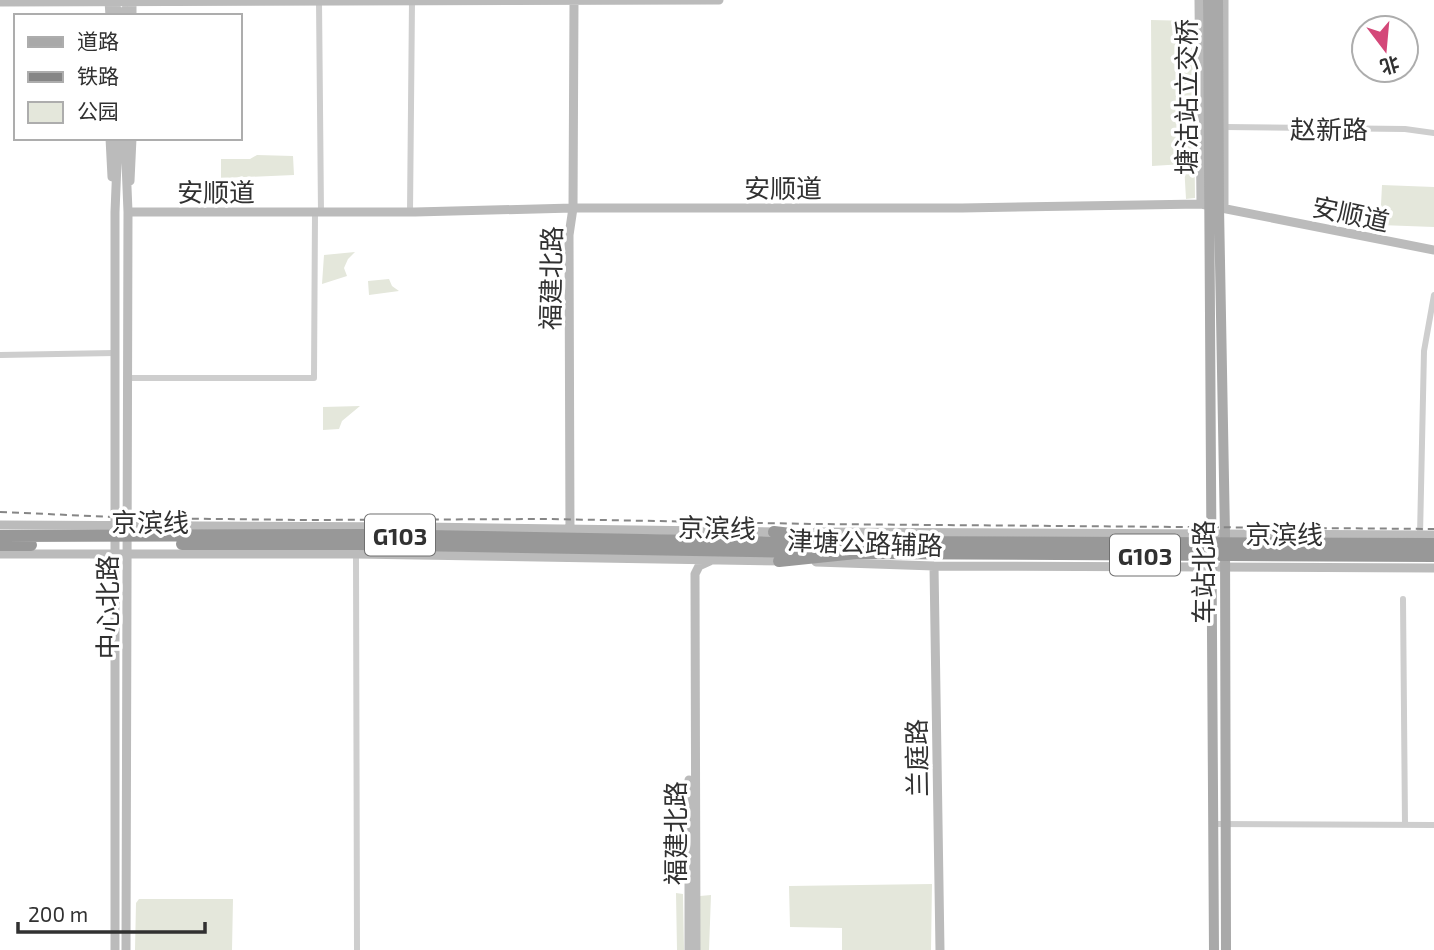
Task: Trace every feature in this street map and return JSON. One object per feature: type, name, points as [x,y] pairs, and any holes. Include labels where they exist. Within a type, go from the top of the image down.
[{"type":"highway","name":"G103","points":[[774,532],[856,547]]},
{"type":"highway","name":"京滨线","points":[[0,536],[372,534],[801,547]]},
{"type":"highway","name":"京滨线","points":[[0,545],[856,547],[1434,544]]},
{"type":"highway","name":"京滨线","points":[[856,547],[1434,556]]},
{"type":"highway","points":[[779,561],[856,547]]},
{"type":"main road","points":[[0,2],[719,0]]},
{"type":"main road","points":[[1199,0],[1213,202]]},
{"type":"main road","name":"塘沽站立交桥","points":[[1208,0],[1213,202]]},
{"type":"main road","name":"塘沽站立交桥","points":[[1213,202],[1218,0]]},
{"type":"main road","points":[[1213,202],[1224,127],[1224,0]]},
{"type":"main road","points":[[109,1],[121,14],[132,1]]},
{"type":"main road","name":"福建北路","points":[[570,557],[569,235],[573,208],[574,1]]},
{"type":"main road","points":[[110,140],[115,200]]},
{"type":"main road","name":"中心北路","points":[[118,140],[115,200],[116,502],[127,541],[126,950]]},
{"type":"main road","name":"中心北路","points":[[115,950],[115,552],[126,503],[128,378],[125,140]]},
{"type":"main road","points":[[127,200],[132,168],[132,140]]},
{"type":"main road","name":"安顺道","points":[[128,212],[962,208],[1213,202],[1434,250]]},
{"type":"main road","name":"车站北路","points":[[1213,202],[1210,568],[1214,950]]},
{"type":"main road","name":"车站北路","points":[[1213,202],[1225,534],[1226,950]]},
{"type":"main road","points":[[126,503],[133,519],[148,525]]},
{"type":"main road","name":"津塘公路辅路","points":[[0,525],[1434,535]]},
{"type":"main road","points":[[127,541],[150,552]]},
{"type":"main road","points":[[127,577],[132,562],[138,556],[150,552]]},
{"type":"main road","name":"津塘公路辅路","points":[[0,554],[356,554],[671,558],[934,566],[1434,568]]},
{"type":"main road","name":"福建北路","points":[[671,558],[685,564],[690,573],[689,950]]},
{"type":"main road","name":"福建北路","points":[[696,950],[695,574],[699,566],[715,559]]},
{"type":"main road","name":"兰庭路","points":[[934,566],[940,950]]},
{"type":"street","points":[[128,378],[314,378],[319,1]]},
{"type":"street","points":[[411,212],[412,1]]},
{"type":"street","name":"赵新路","points":[[1224,127],[1405,129],[1434,133]]},
{"type":"street","points":[[1420,535],[1424,351],[1434,295]]},
{"type":"street","points":[[0,355],[115,353]]},
{"type":"street","points":[[356,554],[357,950]]},
{"type":"street","points":[[1403,599],[1405,825]]},
{"type":"street","points":[[1213,824],[1434,825]]},
{"type":"green space","points":[[1151,20],[1193,21],[1195,198],[1186,199],[1184,164],[1152,166]]},
{"type":"green space","points":[[257,155],[293,156],[294,175],[221,178],[221,159],[250,159]]},
{"type":"green space","points":[[1382,185],[1434,187],[1434,227],[1380,225]]},
{"type":"green space","points":[[355,252],[344,268],[347,276],[322,284],[324,255]]},
{"type":"green space","points":[[389,279],[392,286],[399,291],[369,295],[368,281]]},
{"type":"green space","points":[[360,406],[342,421],[339,429],[323,430],[323,407]]},
{"type":"green space","points":[[932,884],[931,950],[842,950],[842,928],[790,927],[789,886]]},
{"type":"green space","points":[[676,893],[683,894],[684,950],[677,950]]},
{"type":"green space","points":[[711,895],[709,950],[699,950],[700,896]]},
{"type":"green space","points":[[139,899],[233,899],[232,950],[135,950],[136,903]]},
{"type":"railway","points":[[0,512],[138,518],[302,520],[549,519],[1434,529]]}]
